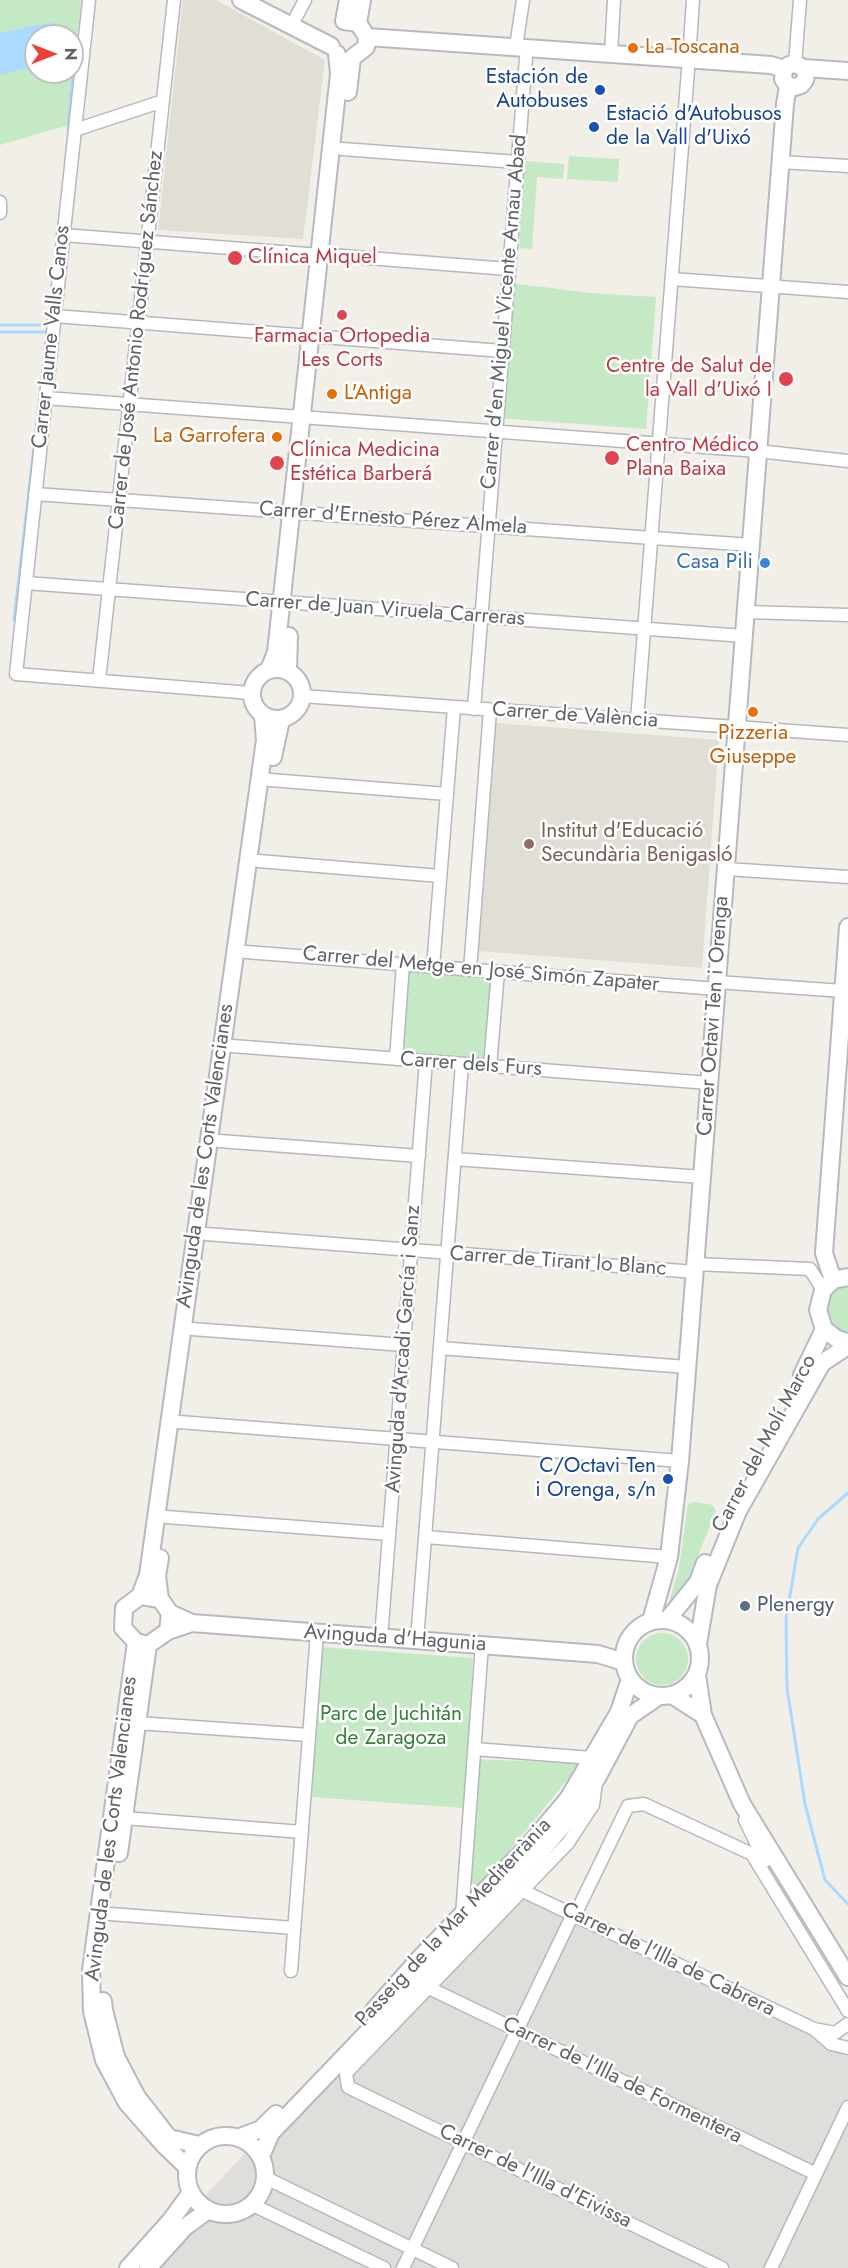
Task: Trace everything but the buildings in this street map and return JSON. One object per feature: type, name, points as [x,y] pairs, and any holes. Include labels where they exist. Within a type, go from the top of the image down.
[{"type":"street","name":"Carrer Jaume Valls Canos","points":[[89,0],[16,674],[99,680]]},
{"type":"street","name":"Carrer de José Antonio Rodríguez Sánchez","points":[[99,680],[174,0]]},
{"type":"street","points":[[241,0],[338,48]]},
{"type":"street","points":[[263,0],[296,17],[338,48]]},
{"type":"street","points":[[296,17],[305,0]]},
{"type":"street","points":[[348,0],[359,32]]},
{"type":"street","points":[[338,48],[359,32],[362,0]]},
{"type":"street","name":"Carrer d'en Miguel Vicente Arnau Abad","points":[[474,709],[517,162],[523,0]]},
{"type":"street","points":[[611,54],[614,0]]},
{"type":"street","points":[[637,720],[693,0]]},
{"type":"street","points":[[793,74],[800,0]]},
{"type":"street","points":[[338,48],[359,32],[521,53],[688,64],[771,65],[793,74],[848,81]]},
{"type":"street","points":[[268,670],[276,652],[287,602],[336,149],[338,48]]},
{"type":"street","points":[[521,53],[611,54],[688,64]]},
{"type":"street","points":[[793,74],[848,71]]},
{"type":"street","name":"Carrer Octavi Ten i Orenga","points":[[651,1621],[669,1557],[680,1461],[780,162],[785,104],[793,74]]},
{"type":"street","points":[[75,130],[163,101]]},
{"type":"street","points":[[336,149],[517,162]]},
{"type":"street","points":[[780,162],[848,166]]},
{"type":"street","points":[[0,202],[0,213]]},
{"type":"street","points":[[63,235],[508,270]]},
{"type":"street","points":[[672,279],[848,292]]},
{"type":"street","points":[[55,316],[502,351]]},
{"type":"street","points":[[46,398],[758,451],[848,460]]},
{"type":"street","name":"Carrer d'Ernesto Pérez Almela","points":[[35,494],[751,545]]},
{"type":"street","name":"Carrer de Juan Viruela Carreras","points":[[26,583],[744,636]]},
{"type":"street","points":[[287,602],[288,671]]},
{"type":"street","points":[[746,612],[848,615]]},
{"type":"street","points":[[268,670],[288,671],[299,682],[302,696],[296,712],[281,720],[263,716],[252,703],[251,693],[256,679],[268,670]]},
{"type":"street","points":[[99,680],[251,693]]},
{"type":"street","name":"Carrer de València","points":[[302,696],[848,735]]},
{"type":"street","points":[[434,967],[454,707]]},
{"type":"street","points":[[470,970],[490,710]]},
{"type":"street","name":"Avinguda de les Corts Valencianes","points":[[140,1596],[148,1575],[265,740],[263,716]]},
{"type":"street","name":"Avinguda de les Corts Valencianes","points":[[160,1599],[157,1576],[165,1517],[275,741],[281,720]]},
{"type":"street","points":[[270,780],[447,794]]},
{"type":"street","points":[[258,861],[441,876]]},
{"type":"street","points":[[726,869],[848,877]]},
{"type":"street","points":[[835,1282],[824,1253],[848,927]]},
{"type":"street","name":"Carrer del Metge en José Simón Zapater","points":[[246,952],[470,970],[717,986],[845,988]]},
{"type":"street","points":[[396,1059],[403,964]]},
{"type":"street","points":[[490,1066],[498,972]]},
{"type":"street","name":"Carrer dels Furs","points":[[232,1046],[709,1083]]},
{"type":"street","name":"Avinguda d'Arcadi García i Sanz","points":[[381,1638],[426,1061]]},
{"type":"street","name":"Avinguda d'Arcadi García i Sanz","points":[[417,1640],[462,1064]]},
{"type":"street","points":[[219,1141],[419,1156]]},
{"type":"street","points":[[455,1159],[702,1177]]},
{"type":"street","name":"Carrer de Tirant lo Blanc","points":[[206,1234],[447,1253],[695,1268],[810,1269]]},
{"type":"street","points":[[824,1253],[810,1269],[835,1282]]},
{"type":"street","points":[[835,1282],[818,1310],[824,1329],[837,1340],[848,1344]]},
{"type":"street","points":[[192,1329],[404,1346]]},
{"type":"street","name":"Carrer del Molí Marco","points":[[668,1619],[698,1582],[728,1508],[813,1356],[824,1329]]},
{"type":"street","name":"Carrer del Molí Marco","points":[[698,1644],[708,1585],[738,1511],[822,1363],[848,1344]]},
{"type":"street","points":[[440,1348],[687,1367]]},
{"type":"street","points":[[179,1422],[680,1461]]},
{"type":"street","points":[[165,1517],[389,1534]]},
{"type":"street","points":[[426,1537],[669,1557]]},
{"type":"street","points":[[140,1596],[160,1599],[170,1613],[168,1631],[142,1644],[123,1628],[124,1608],[140,1596]]},
{"type":"street","name":"Avinguda d'Hagunia","points":[[170,1613],[192,1623],[598,1654],[625,1654]]},
{"type":"street","points":[[703,1716],[665,1695],[642,1690],[630,1679],[625,1654],[635,1630],[651,1621],[668,1619],[686,1627],[698,1644],[701,1660],[697,1675],[703,1716],[742,1804],[848,1977]]},
{"type":"street","name":"Avinguda d'Hagunia","points":[[168,1631],[192,1623]]},
{"type":"street","points":[[291,1971],[317,1633]]},
{"type":"street","name":"Avinguda de les Corts Valencianes","points":[[142,1644],[137,1723],[102,1973],[104,2010],[116,2057],[137,2097],[169,2138],[199,2145]]},
{"type":"street","name":"Avinguda de les Corts Valencianes","points":[[142,1644],[91,1971],[92,2011],[104,2060],[127,2103],[186,2166]]},
{"type":"street","points":[[462,1915],[482,1645]]},
{"type":"street","points":[[665,1695],[686,1688],[697,1675]]},
{"type":"street","name":"Passeig de la Mar Mediterrània","points":[[240,2137],[261,2129],[529,1845],[568,1799],[619,1712],[630,1679]]},
{"type":"street","name":"Passeig de la Mar Mediterrània","points":[[261,2156],[271,2133],[541,1851],[576,1810],[597,1778],[630,1716],[665,1695]]},
{"type":"street","points":[[137,1723],[309,1735]]},
{"type":"street","points":[[474,1749],[592,1758]]},
{"type":"street","name":"Passeig de la Mar Mediterrània","points":[[348,2087],[346,2073],[568,1843],[593,1804],[597,1778]]},
{"type":"street","points":[[403,2268],[628,1806],[644,1804],[752,1854],[848,2011]]},
{"type":"street","points":[[742,1804],[746,1824],[770,1869],[772,1887]]},
{"type":"street","points":[[124,1818],[302,1832]]},
{"type":"street","name":"Carrer de l'Illa de Cabrera","points":[[523,1891],[813,2029],[831,2044],[848,2048]]},
{"type":"street","points":[[110,1914],[294,1928]]},
{"type":"street","name":"Carrer de l'Illa de Formentera","points":[[429,1988],[816,2174]]},
{"type":"street","name":"Carrer de l'Illa de Cabrera","points":[[813,2029],[835,2033],[848,2024]]},
{"type":"street","name":"Carrer de l'Illa d'Eivissa","points":[[348,2087],[722,2268]]},
{"type":"street","points":[[771,2268],[848,2107]]},
{"type":"street","points":[[218,2135],[240,2137],[261,2156],[266,2178],[262,2193],[253,2205],[231,2215],[207,2211],[190,2194],[186,2166],[199,2145],[218,2135]]},
{"type":"street","points":[[266,2178],[452,2268]]},
{"type":"street","points":[[128,2268],[171,2220],[190,2194]]},
{"type":"street","points":[[253,2205],[384,2268]]},
{"type":"street","points":[[148,2268],[185,2226],[207,2211]]},
{"type":"shaded area","points":[[183,0],[216,0],[325,60],[303,239],[158,230]]},
{"type":"shaded area","name":"Institut d'Educació Secundària Benigasló","points":[[495,723],[719,740],[702,968],[478,951]]},
{"type":"shaded area","points":[[508,1874],[848,2052],[848,2268],[137,2268]]},
{"type":"green space","points":[[0,0],[81,0],[79,24],[24,24],[24,84],[72,84],[68,125],[0,145]]},
{"type":"green space","points":[[569,156],[619,159],[618,182],[567,179]]},
{"type":"green space","points":[[525,161],[564,164],[563,179],[537,177],[532,249],[519,248]]},
{"type":"green space","points":[[510,283],[591,293],[656,297],[646,429],[499,418]]},
{"type":"green space","points":[[409,971],[492,977],[485,1059],[403,1052]]},
{"type":"green space","points":[[848,1283],[848,1335],[839,1333],[827,1321],[825,1304],[833,1290]]},
{"type":"green space","points":[[695,1502],[713,1505],[716,1511],[682,1591],[669,1603],[679,1568],[688,1504]]},
{"type":"green space","points":[[657,1633],[667,1633],[681,1640],[688,1659],[681,1678],[667,1685],[657,1685],[647,1681],[640,1674],[636,1664],[636,1654],[640,1644],[647,1637]]},
{"type":"green space","name":"Parc de Juchitán de Zaragoza","points":[[321,1647],[473,1658],[467,1759],[581,1763],[468,1901],[477,1809],[311,1797]]},
{"type":"water","points":[[24,28],[24,69],[0,75],[0,33]]},
{"type":"waterway","points":[[69,135],[72,84]]},
{"type":"waterway","points":[[0,325],[49,325]]},
{"type":"waterway","points":[[0,332],[48,332]]},
{"type":"waterway","points":[[14,620],[40,395]]},
{"type":"waterway","points":[[848,1493],[818,1519],[798,1548],[786,1619],[787,1688],[805,1804],[825,1880],[848,1904]]},
{"type":"place","name":"La Toscana","points":[[633,48]]},
{"type":"place","name":"Estación de Autobuses","points":[[600,90]]},
{"type":"place","name":"Estació d'Autobusos de la Vall d'Uixó","points":[[594,127]]},
{"type":"place","name":"Clínica Miquel","points":[[235,258]]},
{"type":"place","name":"Farmacia Ortopedia Les Corts","points":[[342,315]]},
{"type":"place","name":"Centre de Salut de la Vall d'Uixó I","points":[[786,379]]},
{"type":"place","name":"L'Antiga","points":[[332,394]]},
{"type":"place","name":"La Garrofera","points":[[277,437]]},
{"type":"place","name":"Centro Médico Plana Baixa","points":[[612,458]]},
{"type":"place","name":"Clínica Medicina Estética Barberá","points":[[277,463]]},
{"type":"place","name":"Casa Pili","points":[[765,563]]},
{"type":"place","name":"Pizzeria Giuseppe","points":[[753,712]]},
{"type":"place","name":"Institut d'Educació Secundària Benigasló","points":[[529,844]]},
{"type":"place","name":"C/Octavi Ten i Orenga, s/n","points":[[668,1479]]},
{"type":"place","name":"Plenergy","points":[[745,1606]]}]
